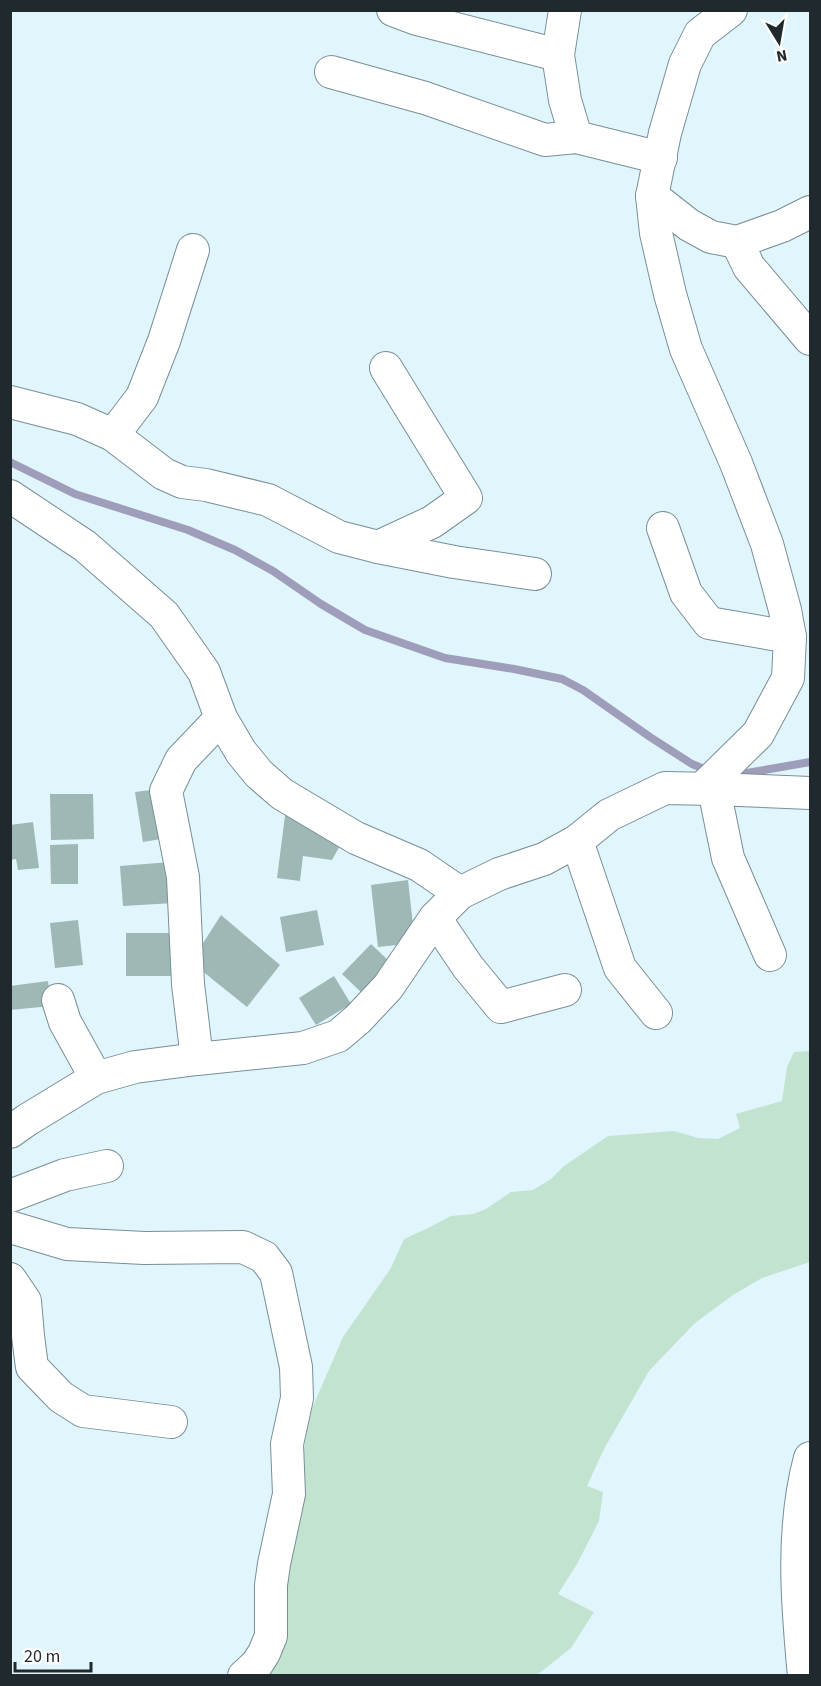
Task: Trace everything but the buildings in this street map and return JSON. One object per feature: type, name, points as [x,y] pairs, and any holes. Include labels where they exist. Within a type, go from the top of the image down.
[{"type":"street","points":[[393,10],[417,20],[558,55]]},
{"type":"street","points":[[565,10],[558,55],[565,100],[576,137]]},
{"type":"street","points":[[708,788],[758,734],[788,678],[790,637],[785,609],[767,544],[736,463],[686,349],[656,233],[652,196],[665,133],[685,64],[700,34],[731,10]]},
{"type":"street","points":[[331,72],[425,98],[545,140],[576,137],[661,158]]},
{"type":"street","points":[[652,196],[711,237],[736,242],[782,226],[810,212]]},
{"type":"street","points":[[736,242],[748,267],[810,339]]},
{"type":"street","points":[[113,435],[142,397],[164,341],[193,250]]},
{"type":"street","points":[[378,547],[432,522],[466,498],[386,368]]},
{"type":"street","points":[[10,402],[77,418],[113,435],[164,474],[182,482],[206,485],[268,500],[339,537],[454,562],[535,574]]},
{"type":"street","points":[[10,496],[85,546],[164,615],[204,672],[221,718],[241,752],[259,774],[282,794],[356,838],[418,865],[460,893]]},
{"type":"street","points":[[663,528],[686,593],[709,623],[790,637]]},
{"type":"street","points":[[197,1059],[188,984],[183,877],[166,791],[181,760],[221,718]]},
{"type":"street","points":[[10,1132],[96,1078],[135,1067],[303,1048],[338,1036],[358,1019],[388,987],[435,918],[460,893],[499,874],[543,859],[577,841],[609,815],[665,788],[810,793]]},
{"type":"street","points":[[708,788],[728,858],[770,955]]},
{"type":"street","points":[[577,841],[620,968],[656,1013]]},
{"type":"street","points":[[435,918],[468,967],[501,1007],[565,990]]},
{"type":"street","points":[[58,1000],[65,1022],[96,1078]]},
{"type":"street","points":[[10,1196],[65,1175],[107,1166]]},
{"type":"street","points":[[10,1227],[68,1244],[144,1248],[243,1247],[264,1257],[276,1274],[296,1366],[297,1398],[287,1444],[290,1494],[271,1585],[271,1636],[257,1664],[244,1676]]},
{"type":"street","points":[[10,1279],[25,1301],[32,1366],[61,1397],[83,1411],[171,1422]]},
{"type":"street","points":[[804,1676],[797,1601],[804,1576],[799,1519],[810,1458]]},
{"type":"green space","points":[[810,1051],[810,1262],[762,1278],[733,1295],[695,1323],[649,1371],[604,1449],[587,1486],[603,1492],[599,1521],[577,1564],[558,1594],[594,1612],[571,1648],[537,1675],[258,1676],[288,1566],[300,1496],[307,1420],[343,1337],[391,1268],[404,1239],[451,1216],[473,1214],[486,1209],[511,1192],[533,1190],[608,1136],[674,1131],[698,1138],[718,1139],[740,1128],[736,1114],[782,1101],[787,1067],[794,1052]]},
{"type":"waterway","points":[[10,462],[75,494],[188,530],[235,550],[273,571],[321,604],[365,630],[445,658],[562,679],[583,690],[692,764],[709,771]]},
{"type":"waterway","points":[[730,774],[810,762]]}]
